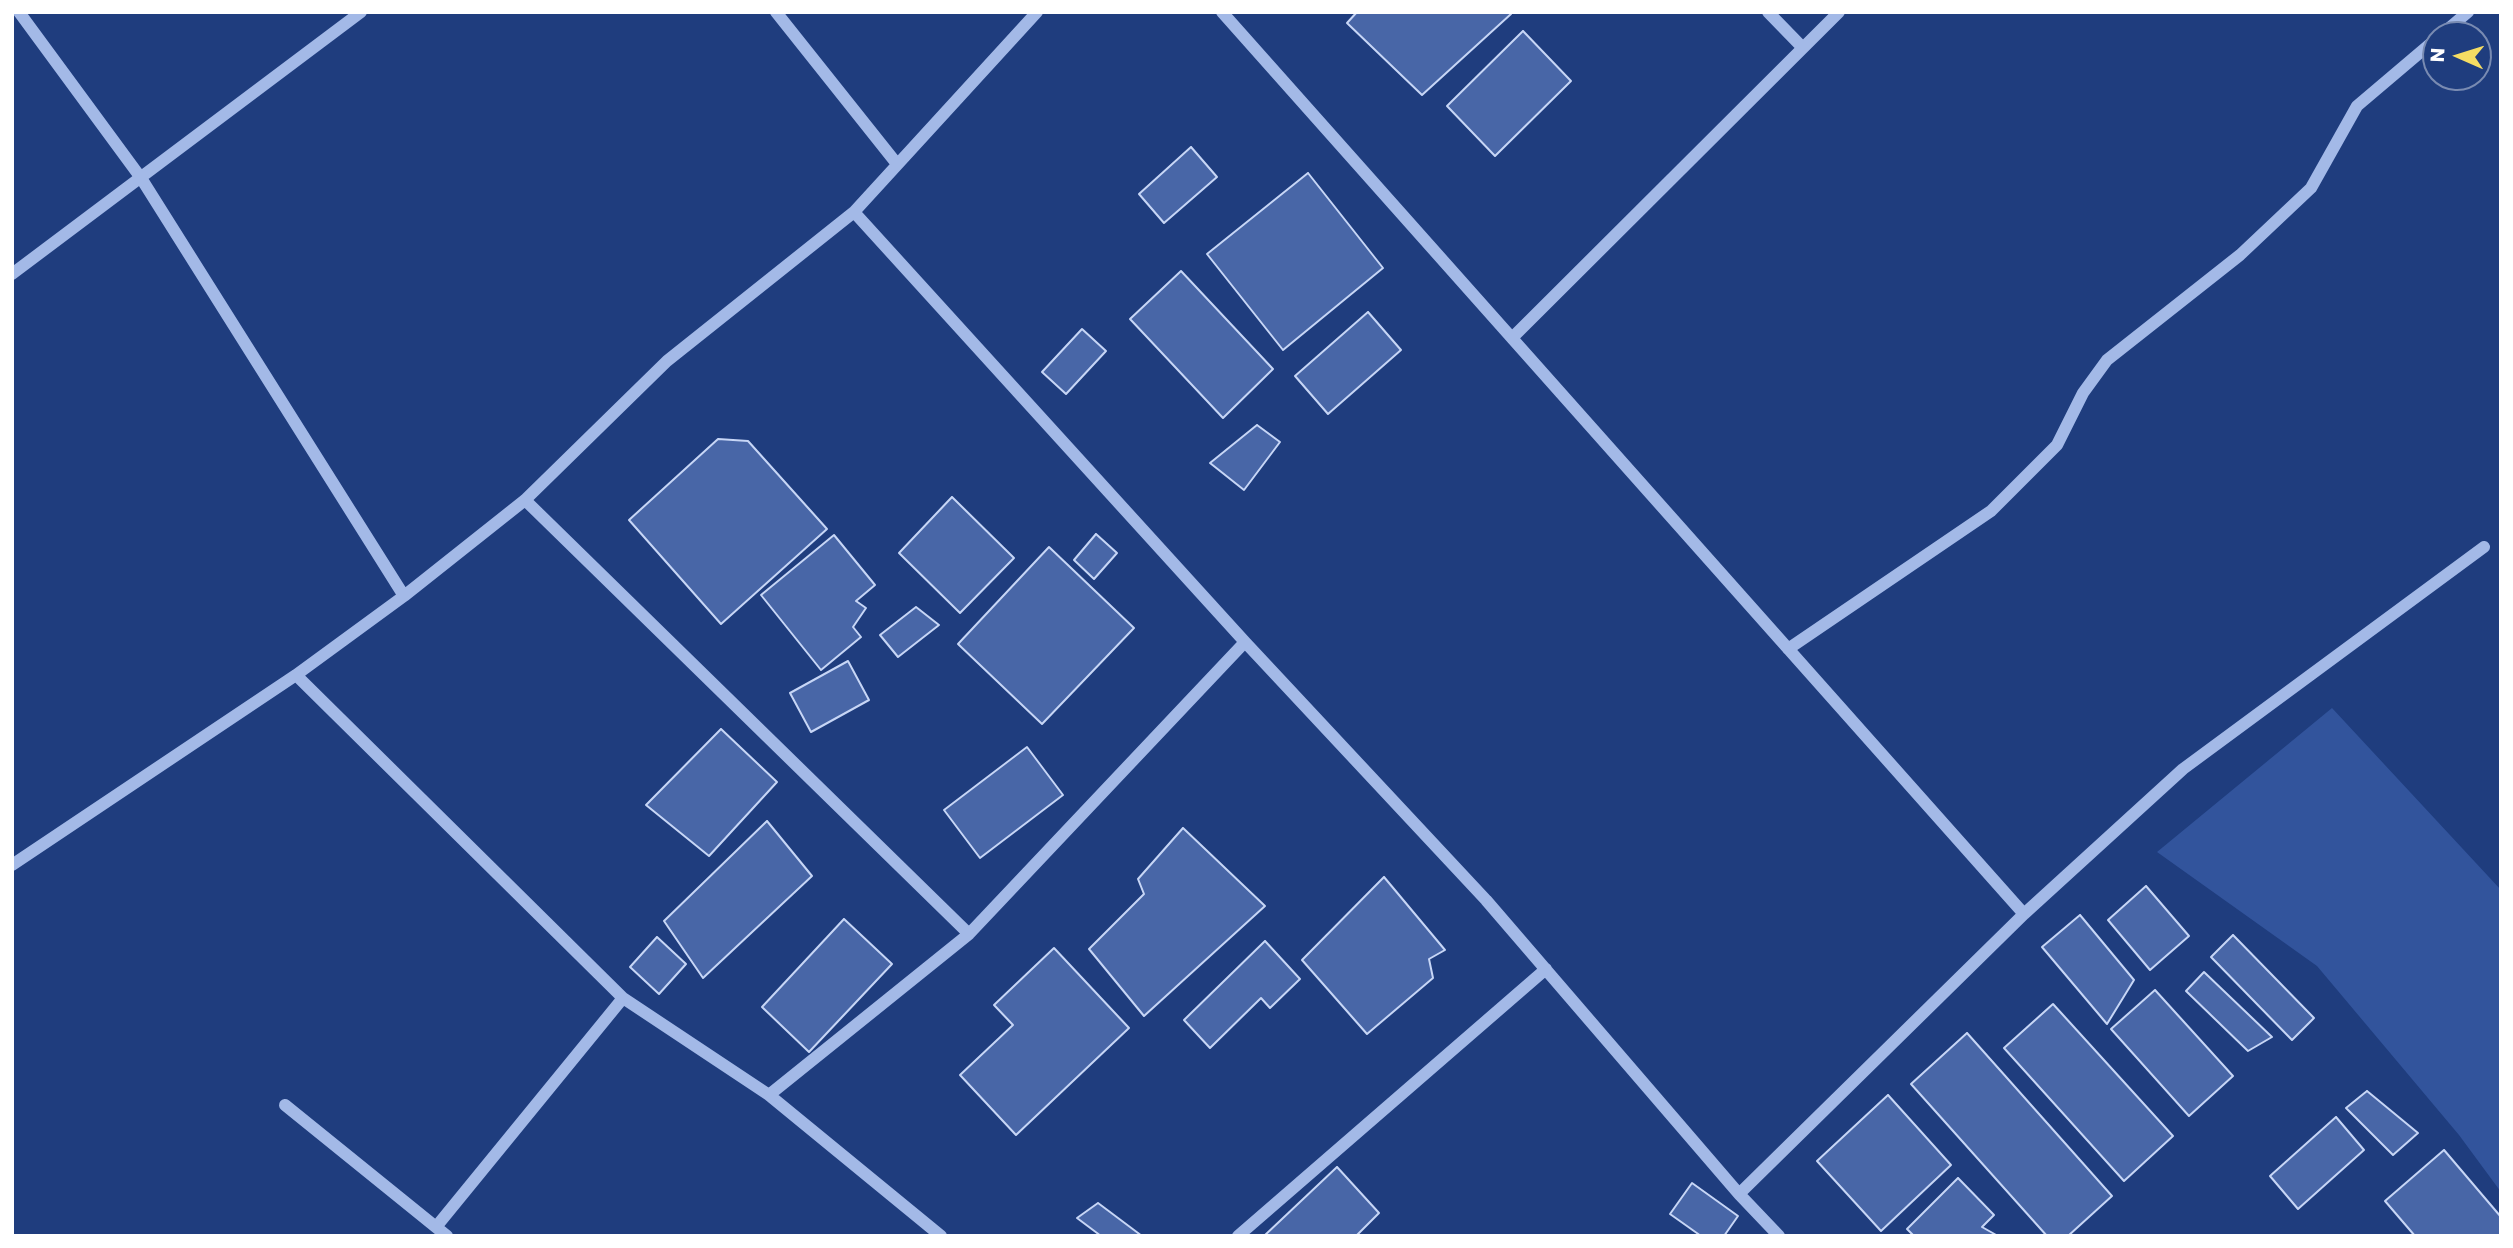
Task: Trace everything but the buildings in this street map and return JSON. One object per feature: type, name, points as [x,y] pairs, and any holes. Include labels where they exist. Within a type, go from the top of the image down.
[{"type":"street","points":[[19,12],[141,178],[404,596]]},
{"type":"street","points":[[12,274],[361,12]]},
{"type":"street","points":[[776,12],[897,164]]},
{"type":"street","points":[[12,866],[296,675],[404,596],[525,500],[667,360],[854,212],[1037,12]]},
{"type":"street","points":[[1222,12],[2024,914]]},
{"type":"street","points":[[1768,12],[1803,48]]},
{"type":"street","points":[[1512,338],[1839,12]]},
{"type":"street","points":[[1788,649],[1991,511],[2057,445],[2082,393],[2107,360],[2240,255],[2311,188],[2357,106],[2422,51]]},
{"type":"street","points":[[854,212],[1245,642],[1486,900],[1739,1194],[1779,1236]]},
{"type":"street","points":[[525,500],[969,934]]},
{"type":"street","points":[[1739,1194],[2024,914],[2183,769],[2484,547]]},
{"type":"street","points":[[769,1095],[969,934],[1245,642]]},
{"type":"street","points":[[296,675],[624,999],[769,1095],[942,1236]]},
{"type":"street","points":[[1238,1236],[1546,969]]},
{"type":"street","points":[[285,1105],[441,1232],[624,999]]},
{"type":"shaded area","points":[[2332,708],[2501,890],[2501,1192],[2459,1135],[2317,966],[2157,852]]}]
